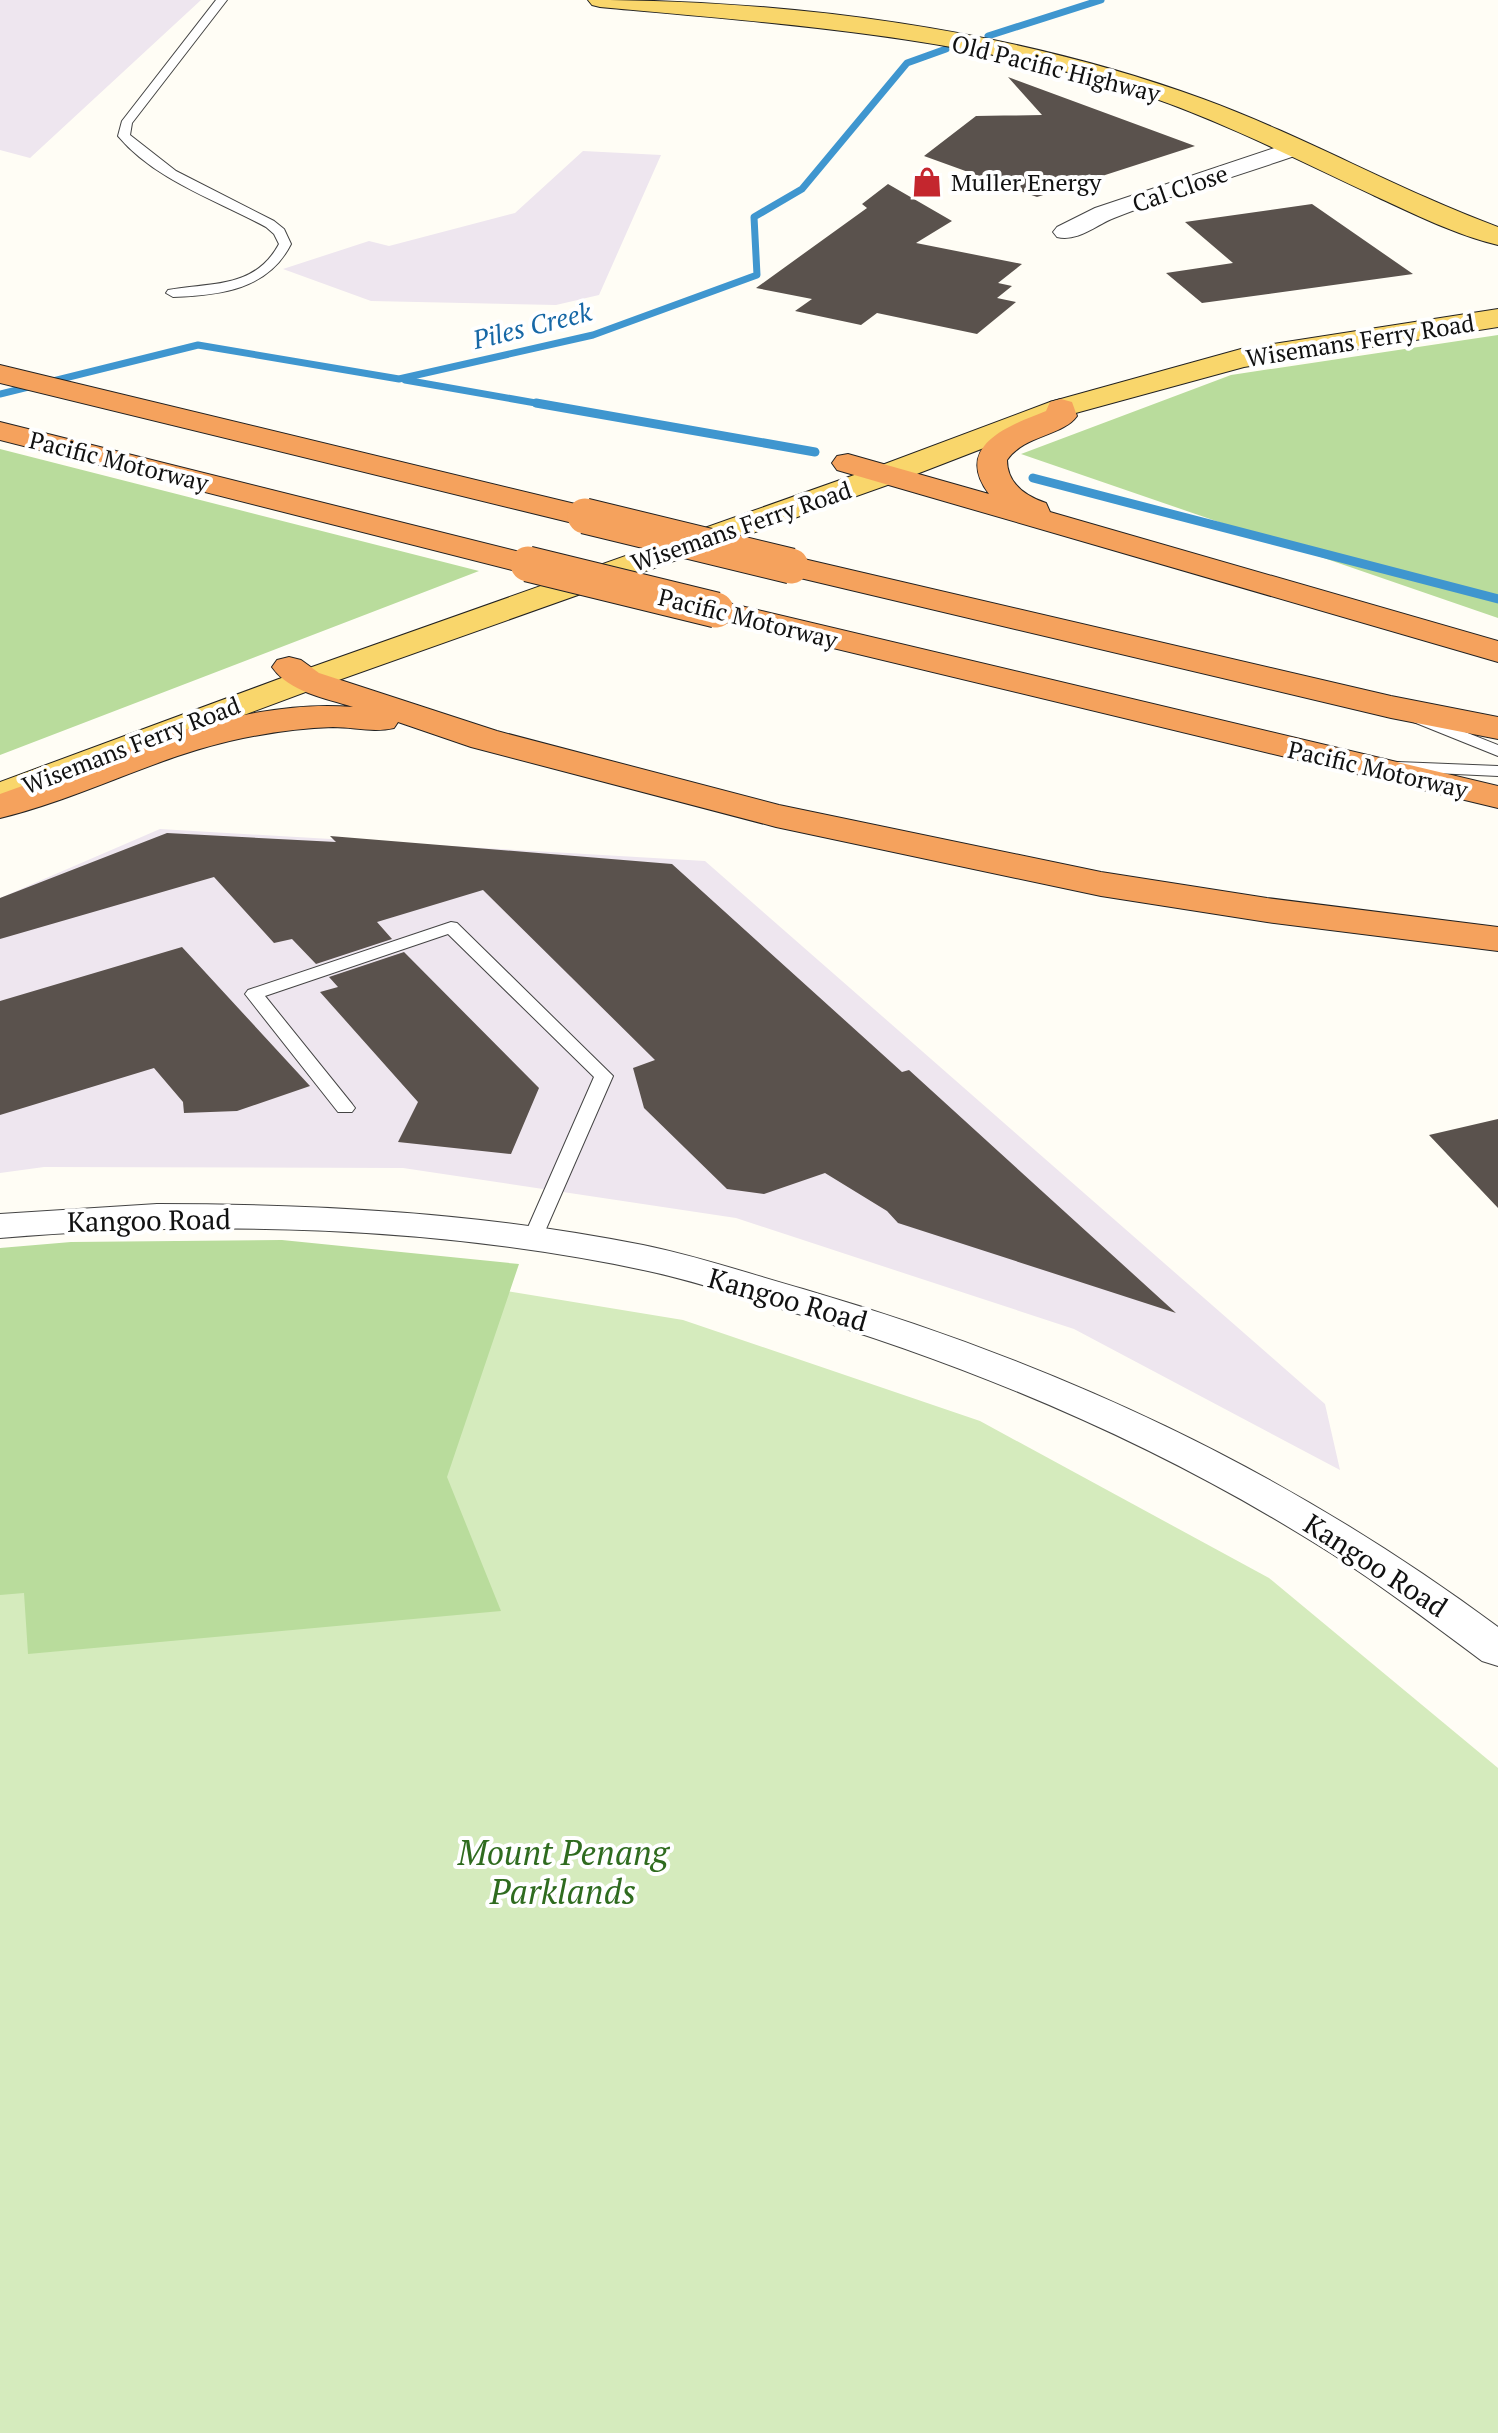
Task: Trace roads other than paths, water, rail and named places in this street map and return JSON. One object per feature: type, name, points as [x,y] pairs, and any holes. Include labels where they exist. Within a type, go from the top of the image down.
[{"type":"highway","name":"Pacific Motorway","points":[[0,374],[791,566],[1391,707],[1498,728]]},
{"type":"highway","points":[[1061,408],[1062,416],[1008,439],[999,447],[991,466],[995,481],[1008,496],[1027,508],[1121,536],[1122,542]]},
{"type":"highway","name":"Pacific Motorway","points":[[0,431],[716,610],[1498,797]]},
{"type":"highway","points":[[848,463],[1498,652]]},
{"type":"highway","points":[[298,674],[484,739],[776,816],[1101,884],[1267,910],[1498,939]]},
{"type":"highway","points":[[0,807],[160,752],[265,723],[316,717],[374,718],[472,741],[484,739]]},
{"type":"main road","name":"Old Pacific Highway","points":[[600,0],[890,30],[998,51],[1153,90],[1295,148],[1494,237]]},
{"type":"main road","name":"Wisemans Ferry Road","points":[[0,795],[298,674],[1030,395],[1118,369],[1215,346],[1498,302]]},
{"type":"main road","name":"Wisemans Ferry Road","points":[[0,772],[885,475],[1061,408],[1241,358],[1498,318]]},
{"type":"street","name":"Cal Close","points":[[1066,232],[1104,213],[1295,148]]},
{"type":"street","name":"Kangoo Road","points":[[0,1226],[113,1220],[279,1218],[396,1224],[634,1256],[830,1308],[1056,1391],[1210,1465],[1399,1575],[1498,1650]]},
{"type":"lane","points":[[173,293],[214,289],[253,278],[273,265],[285,244],[280,232],[270,224],[153,162],[134,149],[124,136],[126,123],[222,0]]},
{"type":"lane","points":[[1391,707],[1498,751]]},
{"type":"lane","points":[[1355,765],[1498,771]]},
{"type":"lane","points":[[345,1108],[254,994],[451,927],[604,1076],[532,1241]]},
{"type":"waterway","name":"Piles Creek","points":[[988,36],[1101,0]]},
{"type":"waterway","name":"Piles Creek","points":[[0,394],[198,345],[399,379],[593,335],[757,275],[754,217],[802,189],[907,63],[946,49]]},
{"type":"waterway","points":[[405,380],[547,405]]},
{"type":"waterway","points":[[536,403],[815,452]]},
{"type":"waterway","points":[[1033,478],[1498,599]]},
{"type":"place","name":"Muller Energy","points":[[927,182]]},
{"type":"park label","name":"Mount Penang Parklands","points":[[563,1872]]}]
